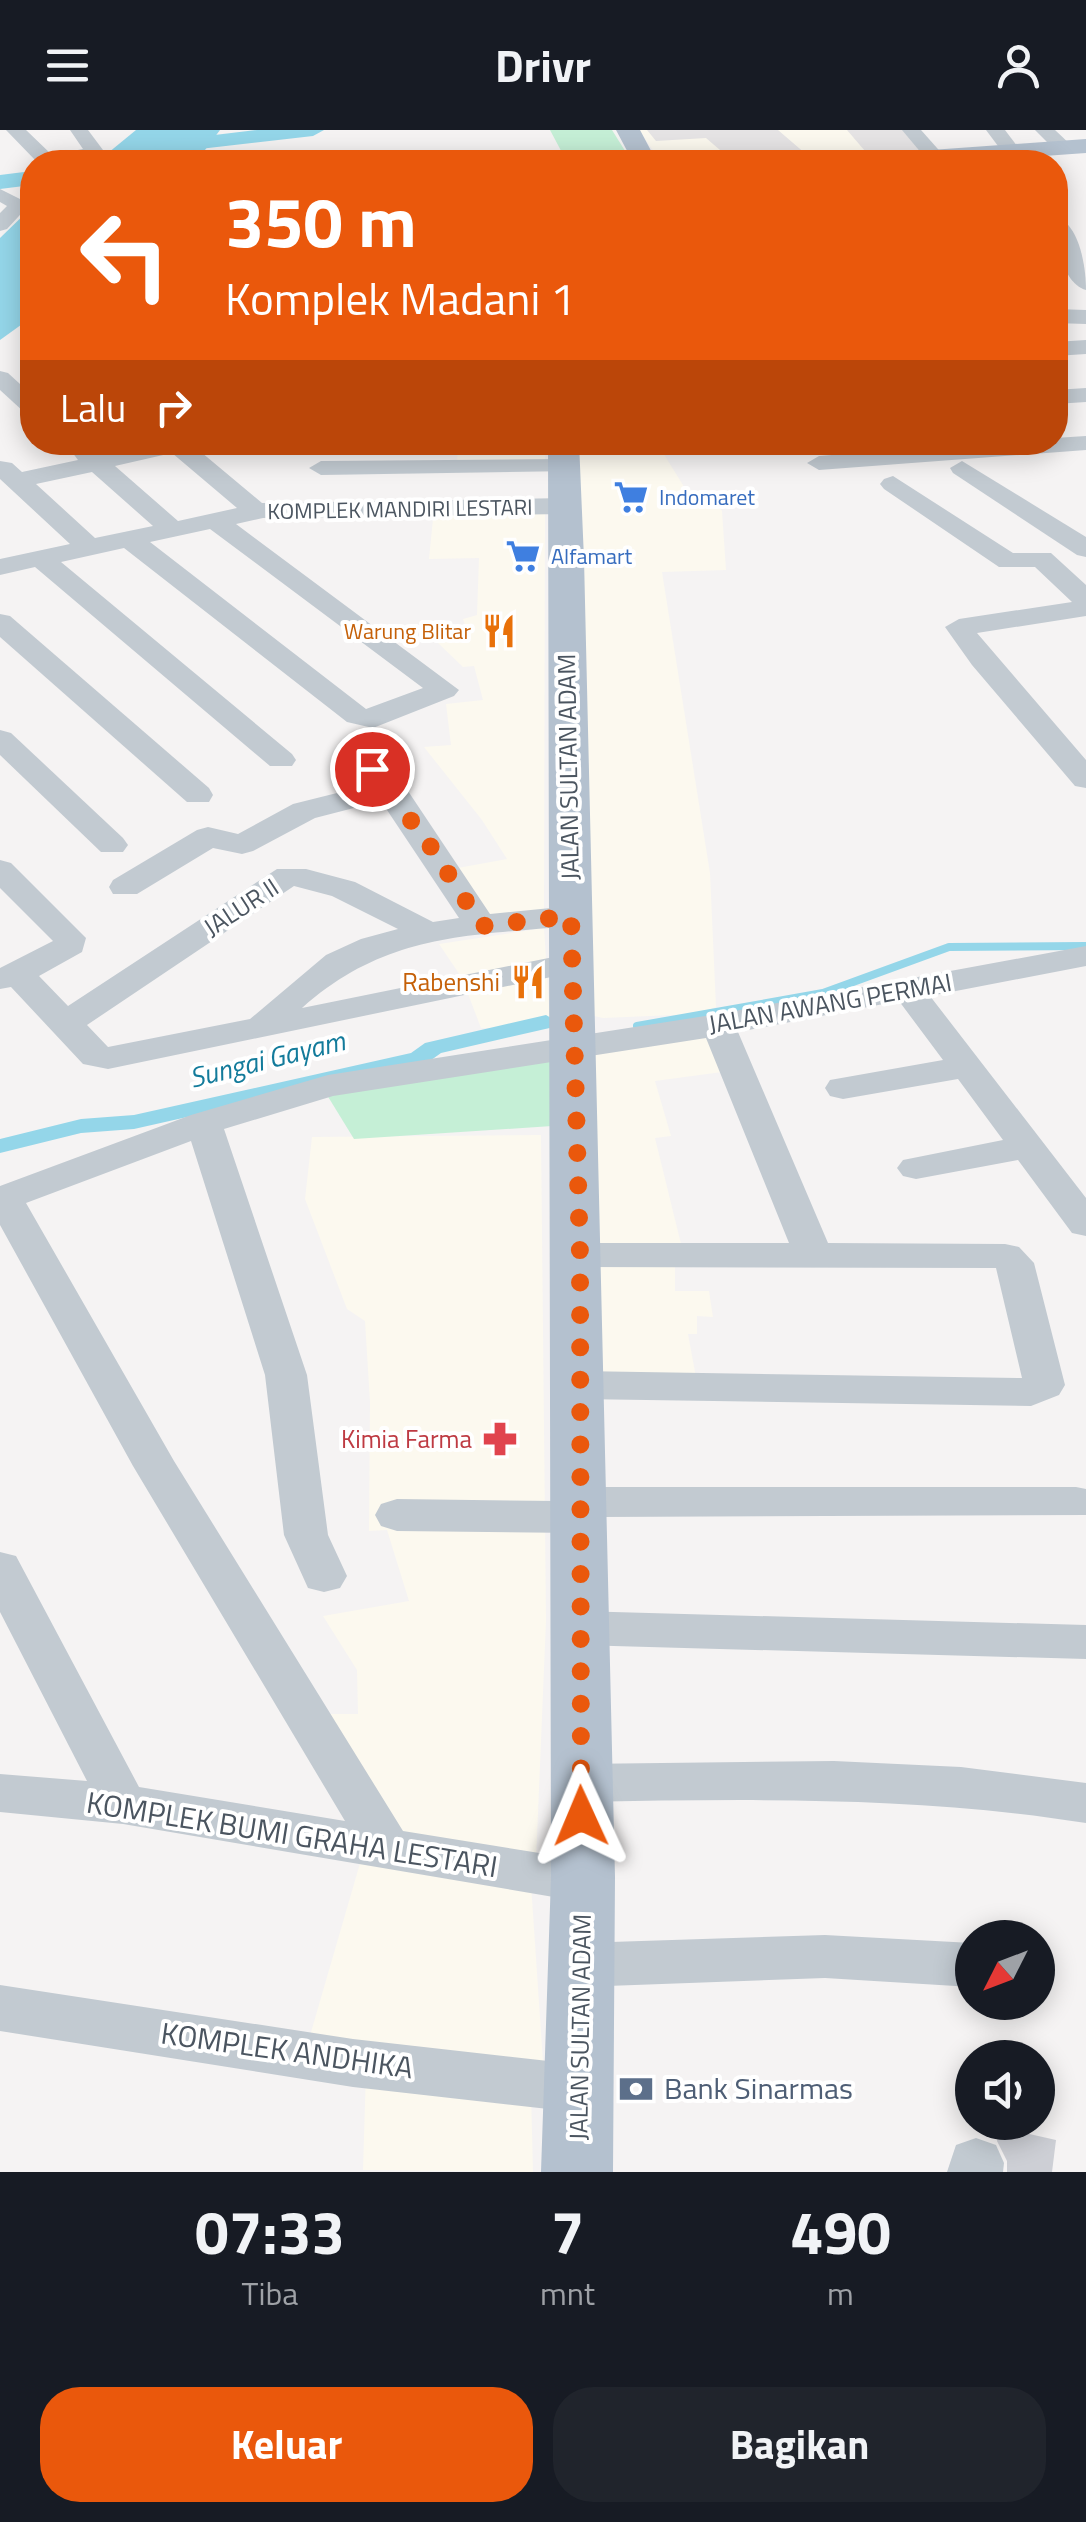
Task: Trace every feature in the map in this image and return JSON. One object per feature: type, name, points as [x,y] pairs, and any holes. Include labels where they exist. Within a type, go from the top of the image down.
[{"type":"main road","points":[[1035,150],[1066,139]]},
{"type":"main road","name":"JALAN SULTAN ADAM","points":[[565,471],[572,1047],[580,1255],[578,1628],[583,1881],[575,2088],[577,2172]]},
{"type":"street","points":[[16,130],[36,150]]},
{"type":"street","points":[[910,130],[929,150]]},
{"type":"street","points":[[994,130],[1010,150]]},
{"type":"street","points":[[0,186],[14,205]]},
{"type":"street","points":[[1068,248],[1086,284]]},
{"type":"street","points":[[0,378],[20,396]]},
{"type":"street","points":[[88,455],[172,530]]},
{"type":"street","points":[[9,473],[133,455]]},
{"type":"street","points":[[189,455],[256,512]]},
{"type":"street","points":[[819,463],[875,455]]},
{"type":"street","points":[[321,468],[565,471]]},
{"type":"street","points":[[962,468],[1086,550]]},
{"type":"street","name":"KOMPLEK MANDIRI LESTARI","points":[[1,566],[256,512],[565,471]]},
{"type":"street","points":[[9,473],[90,548]]},
{"type":"street","points":[[894,484],[1008,560],[1086,550]]},
{"type":"street","points":[[129,539],[357,716],[383,716],[444,690],[214,520]]},
{"type":"street","points":[[1042,558],[1086,604]]},
{"type":"street","points":[[41,559],[280,760]]},
{"type":"street","points":[[1086,604],[959,627],[1086,779]]},
{"type":"street","points":[[0,622],[198,795]]},
{"type":"street","points":[[0,739],[112,845]]},
{"type":"street","points":[[125,887],[208,837],[242,844],[304,811],[382,779],[482,926]]},
{"type":"street","points":[[0,870],[69,938],[70,945],[9,977],[96,1056],[108,1058],[258,1028],[572,939]]},
{"type":"street","name":"JALUR II","points":[[65,1024],[288,876],[378,904],[430,934]]},
{"type":"street","points":[[258,1028],[345,958],[430,934],[482,926],[572,939]]},
{"type":"street","name":"JALAN AWANG PERMAI","points":[[2,1198],[204,1123],[328,1086],[1080,965]]},
{"type":"street","points":[[909,992],[1086,1224]]},
{"type":"street","points":[[718,1024],[813,1253]]},
{"type":"street","points":[[843,1088],[967,1067]]},
{"type":"street","points":[[204,1123],[286,1375],[306,1535],[324,1576]]},
{"type":"street","points":[[916,1168],[1028,1148]]},
{"type":"street","points":[[2,1198],[155,1466],[389,1851]]},
{"type":"street","points":[[579,1385],[1009,1393],[1031,1392],[1044,1386],[1012,1258],[813,1253],[580,1255]]},
{"type":"street","points":[[397,1515],[1076,1502]]},
{"type":"street","points":[[0,1568],[123,1804]]},
{"type":"street","points":[[578,1628],[1086,1642]]},
{"type":"street","points":[[580,1783],[777,1780],[919,1784],[1086,1802]]},
{"type":"street","name":"KOMPLEK BUMI GRAHA LESTARI","points":[[0,1793],[123,1804],[583,1881]]},
{"type":"street","points":[[580,1966],[773,1954],[955,1964]]},
{"type":"street","name":"KOMPLEK ANDHIKA","points":[[0,2008],[353,2063],[575,2088]]},
{"type":"shaded area","points":[[639,130],[905,130],[900,150],[653,150]]},
{"type":"shaded area","points":[[647,130],[778,130],[801,150],[720,150],[706,138],[656,141]]},
{"type":"shaded area","points":[[847,130],[904,130],[922,150],[864,150]]},
{"type":"shaded area","points":[[457,455],[545,455],[544,465],[457,465]]},
{"type":"shaded area","points":[[571,455],[664,455],[691,498],[714,499],[722,511],[726,570],[662,572],[710,873],[716,1007],[697,1014],[603,1018],[586,1014]]},
{"type":"shaded area","points":[[545,507],[544,917],[486,927],[441,871],[507,859],[482,820],[424,747],[451,745],[446,704],[483,700],[474,666],[463,667],[437,642],[468,633],[463,619],[477,615],[479,558],[429,559],[434,509]]},
{"type":"shaded area","points":[[544,928],[550,1021],[513,1028],[481,1028],[462,978],[439,944]]},
{"type":"shaded area","points":[[706,1033],[722,1072],[655,1081],[671,1136],[655,1138],[682,1248],[582,1251],[586,1052]]},
{"type":"shaded area","points":[[541,1135],[546,1621],[536,1861],[400,1843],[310,1714],[358,1714],[357,1670],[323,1616],[409,1601],[387,1530],[369,1531],[370,1402],[365,1321],[347,1309],[305,1199],[312,1137]]},
{"type":"shaded area","points":[[675,1262],[675,1291],[709,1291],[713,1317],[697,1316],[697,1334],[688,1334],[698,1388],[585,1390],[582,1264]]},
{"type":"shaded area","points":[[363,1853],[531,1884],[544,2077],[307,2046]]},
{"type":"shaded area","points":[[366,2071],[531,2092],[533,2172],[363,2170]]},
{"type":"green space","points":[[550,130],[612,130],[624,150],[561,150]]},
{"type":"green space","points":[[550,1059],[552,1126],[354,1139],[327,1095]]},
{"type":"water","points":[[136,130],[220,130],[205,150],[112,150]]},
{"type":"water","points":[[20,219],[20,326],[0,340],[0,238]]},
{"type":"building","points":[[1056,2140],[1052,2172],[1007,2172],[1007,2161],[997,2141]]},
{"type":"waterway","points":[[165,147],[313,130]]},
{"type":"waterway","points":[[0,182],[20,180]]},
{"type":"waterway","name":"Sungai Gayam","points":[[637,1026],[823,993],[949,947],[1086,946]]},
{"type":"waterway","name":"Sungai Gayam","points":[[0,1146],[81,1126],[134,1122],[419,1058],[433,1048],[546,1022]]},
{"type":"place","name":"Indomaret","points":[[631,497]]},
{"type":"place","name":"Alfamart","points":[[523,556]]},
{"type":"place","name":"Warung Blitar","points":[[499,631]]},
{"type":"place","name":"Rabenshi","points":[[528,982]]},
{"type":"place","name":"Kimia Farma","points":[[500,1439]]},
{"type":"place","name":"Bank Sinarmas","points":[[636,2089]]},
{"type":"route","points":[[372,769],[391,789],[482,926],[571,916],[580,1255],[581,1816]]}]
